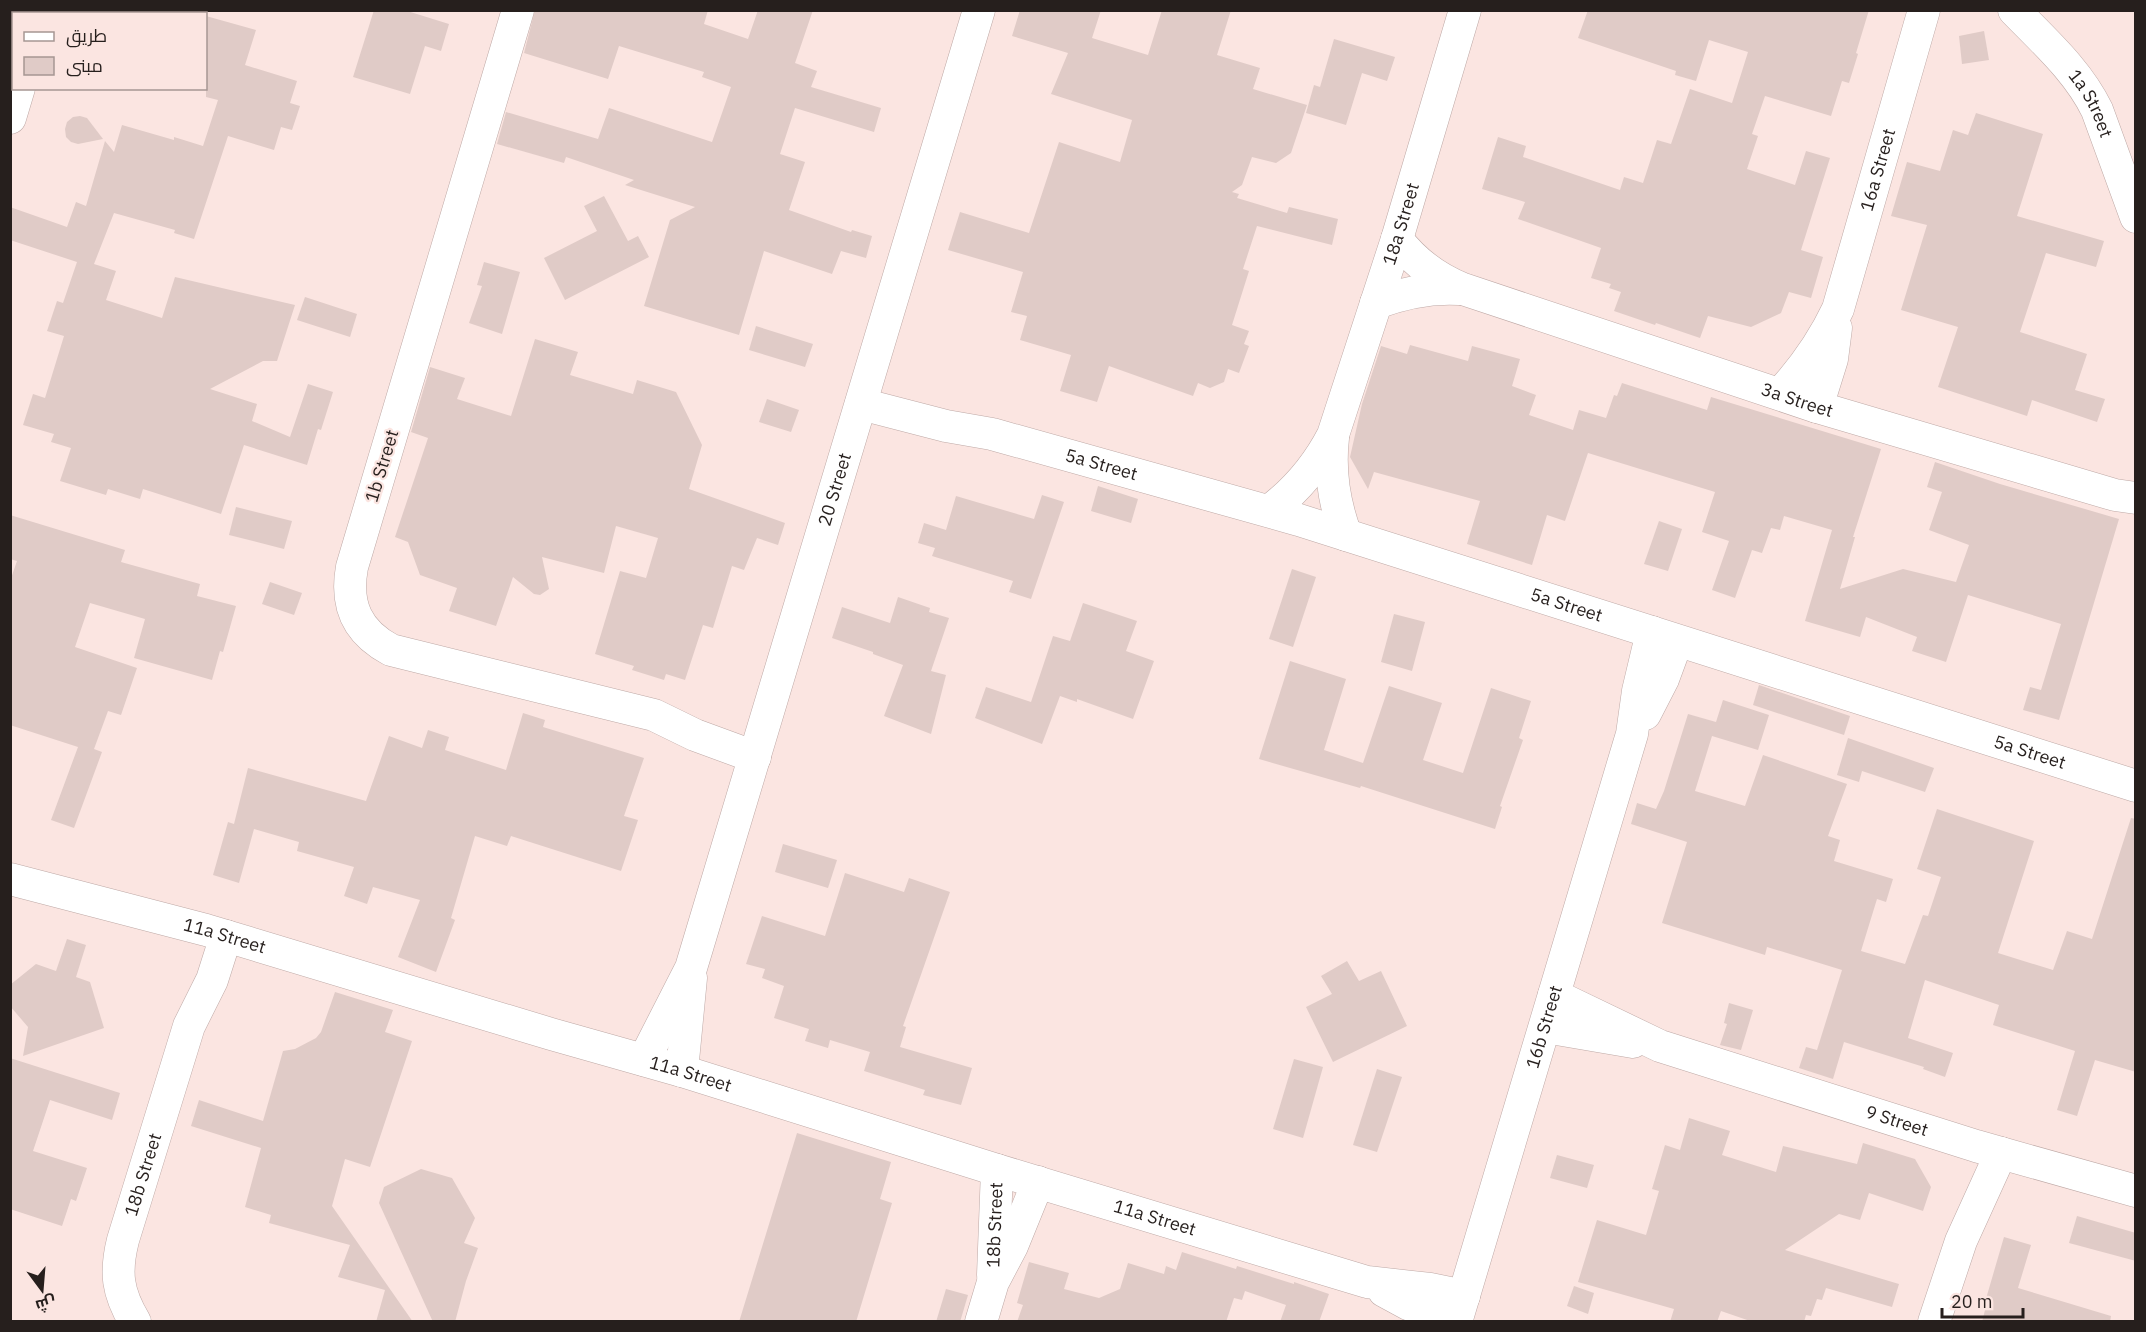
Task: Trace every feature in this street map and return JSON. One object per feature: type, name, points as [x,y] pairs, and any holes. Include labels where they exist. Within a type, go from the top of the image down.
[{"type":"street","name":"1b Street","points":[[518,10],[352,567],[349,582],[355,616],[365,631],[378,643],[391,650],[654,715],[698,719],[758,748]]},
{"type":"street","name":"20 Street","points":[[644,1060],[692,968],[979,10]]},
{"type":"street","name":"18a Street","points":[[1269,512],[1300,485],[1324,453],[1333,435],[1397,239],[1466,10]]},
{"type":"street","name":"1a Street","points":[[2014,10],[2066,64],[2089,94],[2136,217]]},
{"type":"street","name":"16a Street","points":[[1817,407],[1832,359],[1838,309],[1927,17]]},
{"type":"street","points":[[10,118],[18,90]]},
{"type":"street","name":"3a Street","points":[[1397,239],[1419,264],[1448,283],[1464,289],[1817,407],[2115,495],[2136,498]]},
{"type":"street","name":"3a Street","points":[[1376,303],[1419,291],[1464,289]]},
{"type":"street","name":"16a Street","points":[[1780,394],[1813,355],[1838,309]]},
{"type":"street","name":"5a Street","points":[[864,393],[949,413],[992,434],[1346,535],[2136,786]]},
{"type":"street","name":"18a Street","points":[[1333,435],[1331,455],[1334,496],[1346,535]]},
{"type":"street","name":"16b Street","points":[[1457,1313],[1632,734],[1655,697],[1664,637]]},
{"type":"street","name":"11a Street","points":[[10,879],[216,933],[682,1071],[997,1170],[1367,1282],[1416,1287],[1457,1313]]},
{"type":"street","name":"18b Street","points":[[135,1322],[125,1306],[119,1284],[118,1262],[189,1026],[212,980],[216,933]]},
{"type":"street","name":"20 Street","points":[[682,1071],[692,968]]},
{"type":"street","name":"9 Street","points":[[1554,995],[1660,1046],[1989,1149],[2136,1191]]},
{"type":"street","name":"9 Street","points":[[1545,1026],[1660,1046]]},
{"type":"street","points":[[1934,1322],[1989,1149]]},
{"type":"street","name":"18b Street","points":[[993,1282],[997,1170]]},
{"type":"street","name":"18b Street","points":[[981,1322],[993,1282],[1012,1246],[1038,1182]]},
{"type":"building","points":[[374,10],[404,10],[449,24],[441,51],[425,46],[410,94],[353,77]]},
{"type":"building","points":[[535,10],[708,10],[704,24],[748,39],[758,10],[813,10],[795,63],[817,71],[811,87],[881,108],[874,132],[795,108],[780,154],[805,162],[789,210],[851,232],[852,230],[872,236],[866,258],[841,251],[832,274],[764,251],[739,335],[644,306],[670,220],[695,207],[625,185],[634,180],[566,157],[564,163],[497,144],[506,112],[598,139],[609,108],[712,142],[731,87],[702,77],[704,72],[619,46],[608,79],[524,53]]},
{"type":"building","points":[[1020,10],[1101,10],[1092,38],[1148,55],[1162,10],[1231,10],[1217,55],[1260,68],[1253,89],[1307,105],[1291,153],[1276,163],[1252,157],[1242,185],[1232,192],[1239,194],[1237,198],[1287,213],[1289,207],[1338,219],[1332,245],[1257,226],[1243,269],[1249,271],[1232,325],[1249,331],[1244,344],[1249,346],[1239,373],[1228,369],[1224,382],[1210,388],[1198,383],[1193,396],[1109,366],[1097,402],[1060,391],[1071,355],[1020,340],[1027,316],[1011,312],[1023,272],[948,250],[960,212],[1029,233],[1059,142],[1120,162],[1132,120],[1051,94],[1068,53],[1012,36]]},
{"type":"building","points":[[1588,10],[1869,10],[1849,83],[1842,81],[1831,116],[1765,96],[1752,134],[1758,136],[1747,169],[1795,185],[1806,151],[1830,158],[1801,250],[1823,257],[1811,298],[1789,292],[1781,313],[1751,327],[1708,316],[1700,338],[1656,323],[1655,325],[1614,311],[1621,292],[1609,288],[1611,284],[1591,278],[1601,248],[1518,219],[1525,202],[1482,189],[1498,137],[1526,146],[1523,157],[1620,190],[1624,177],[1643,183],[1657,140],[1671,144],[1690,89],[1732,103],[1748,52],[1709,40],[1696,81],[1675,75],[1676,71],[1578,38]]},
{"type":"building","points":[[207,16],[256,30],[245,65],[297,81],[290,103],[300,106],[292,130],[281,127],[274,150],[228,136],[194,239],[174,233],[175,230],[114,213],[94,264],[116,271],[106,300],[162,318],[175,277],[295,305],[277,361],[263,361],[210,389],[257,404],[252,421],[290,437],[308,384],[333,392],[321,430],[318,429],[307,465],[244,445],[221,514],[143,489],[140,499],[108,489],[106,495],[60,481],[71,448],[51,442],[54,434],[23,425],[33,394],[45,398],[64,336],[47,331],[57,301],[63,303],[77,262],[10,240],[10,207],[67,227],[76,202],[86,206],[105,141],[114,152],[122,125],[203,146],[218,100],[206,97]]},
{"type":"building","points":[[1984,31],[1989,60],[1962,64],[1959,36]]},
{"type":"building","points":[[1334,39],[1395,57],[1387,81],[1362,73],[1346,125],[1306,113],[1314,85],[1320,87]]},
{"type":"building","points":[[1976,113],[2043,134],[2017,216],[2104,241],[2096,267],[2046,253],[2020,332],[2087,354],[2075,390],[2105,399],[2097,422],[2032,400],[2027,416],[1938,387],[1958,327],[1901,310],[1927,225],[1891,216],[1907,162],[1940,171],[1953,130],[1968,135]]},
{"type":"building","points":[[73,117],[87,118],[103,139],[78,144],[66,137],[67,122]]},
{"type":"building","points":[[604,196],[628,241],[638,236],[649,257],[565,300],[544,258],[597,231],[584,206]]},
{"type":"building","points":[[484,262],[520,272],[502,334],[469,323],[482,286],[477,285]]},
{"type":"building","points":[[305,297],[357,314],[350,337],[297,320]]},
{"type":"building","points":[[756,326],[813,344],[805,367],[749,350]]},
{"type":"building","points":[[535,339],[578,352],[570,375],[633,394],[637,380],[676,392],[702,445],[689,489],[785,523],[778,545],[757,538],[744,570],[732,566],[713,628],[703,625],[685,680],[666,674],[664,680],[632,670],[634,666],[595,654],[620,571],[646,578],[658,538],[616,526],[604,573],[542,557],[549,589],[540,595],[534,594],[513,577],[496,626],[449,611],[457,588],[420,575],[408,542],[395,537],[428,438],[411,432],[430,367],[465,378],[457,399],[511,416]]},
{"type":"building","points":[[1410,345],[1468,361],[1472,346],[1520,359],[1512,386],[1536,395],[1529,415],[1573,430],[1579,410],[1606,418],[1614,395],[1617,396],[1622,383],[1707,410],[1711,397],[1881,449],[1853,537],[1855,537],[1840,589],[1903,569],[1956,582],[1969,545],[1929,530],[1942,492],[1927,487],[1935,462],[2119,519],[2059,720],[2023,710],[2030,687],[2041,690],[2061,624],[1968,595],[1946,662],[1912,651],[1917,637],[1866,617],[1860,637],[1805,621],[1832,530],[1784,516],[1780,530],[1771,528],[1762,553],[1752,550],[1735,598],[1712,590],[1729,541],[1702,532],[1715,492],[1588,453],[1565,521],[1547,515],[1532,565],[1467,544],[1480,501],[1374,472],[1368,489],[1350,457],[1362,404],[1381,346],[1407,354]]},
{"type":"building","points":[[767,399],[799,410],[791,432],[759,422]]},
{"type":"building","points":[[1098,486],[1138,499],[1131,523],[1091,511]]},
{"type":"building","points":[[1042,495],[1064,502],[1031,599],[1009,592],[1013,581],[932,556],[935,548],[918,543],[924,523],[946,530],[956,496],[1034,519]]},
{"type":"building","points":[[236,507],[292,521],[284,549],[229,535]]},
{"type":"building","points":[[10,515],[125,550],[121,562],[200,584],[197,596],[236,606],[223,652],[220,651],[212,680],[134,658],[145,619],[90,603],[75,647],[137,668],[121,715],[108,711],[94,749],[102,752],[74,828],[51,820],[78,747],[10,725],[10,581],[17,561],[10,559]]},
{"type":"building","points":[[1659,521],[1682,529],[1668,571],[1644,564]]},
{"type":"building","points":[[1292,569],[1316,577],[1293,647],[1269,639]]},
{"type":"building","points":[[270,582],[302,593],[294,615],[262,604]]},
{"type":"building","points":[[898,597],[930,608],[929,612],[949,618],[931,671],[946,675],[931,734],[884,716],[903,665],[832,638],[842,607],[890,623]]},
{"type":"building","points":[[1083,603],[1137,621],[1126,651],[1154,661],[1133,719],[1077,699],[1077,702],[1060,696],[1042,744],[975,718],[986,687],[1031,702],[1053,636],[1070,641]]},
{"type":"building","points":[[1394,614],[1425,622],[1412,671],[1381,662]]},
{"type":"building","points":[[1290,661],[1346,679],[1324,750],[1363,763],[1389,686],[1442,703],[1423,760],[1463,773],[1491,688],[1531,701],[1519,738],[1523,740],[1500,806],[1502,807],[1495,829],[1361,786],[1360,788],[1259,759]]},
{"type":"building","points":[[1759,685],[1850,716],[1844,735],[1753,705]]},
{"type":"building","points":[[1723,700],[1769,715],[1758,750],[1712,736],[1695,791],[1745,806],[1763,755],[1847,784],[1828,836],[1840,840],[1834,861],[1893,879],[1886,902],[1877,899],[1861,951],[1905,964],[1923,915],[1928,916],[1941,877],[1917,869],[1937,809],[2034,841],[1998,953],[2053,970],[2067,931],[2092,939],[2131,818],[2136,819],[2136,1072],[2095,1060],[2077,1116],[2057,1110],[2075,1051],[1993,1025],[1999,1005],[1925,980],[1908,1038],[1953,1053],[1945,1077],[1923,1069],[1924,1067],[1844,1042],[1833,1079],[1799,1068],[1806,1047],[1817,1050],[1842,970],[1767,947],[1765,955],[1662,923],[1687,842],[1631,824],[1637,803],[1656,809],[1664,791],[1688,714],[1716,722]]},
{"type":"building","points":[[523,713],[545,720],[543,727],[644,758],[624,816],[638,820],[621,871],[511,836],[507,846],[475,836],[451,918],[455,920],[436,972],[398,957],[420,900],[373,887],[367,904],[344,896],[354,867],[297,851],[299,842],[254,829],[239,883],[213,875],[228,822],[234,824],[248,768],[366,801],[389,736],[422,748],[428,730],[449,737],[445,750],[506,770]]},
{"type":"building","points":[[1848,738],[1934,768],[1925,792],[1862,771],[1859,782],[1837,775]]},
{"type":"building","points":[[783,844],[837,860],[828,888],[775,872]]},
{"type":"building","points":[[845,873],[904,892],[909,878],[950,892],[903,1026],[906,1027],[900,1047],[972,1068],[961,1105],[923,1095],[925,1090],[864,1071],[870,1052],[830,1040],[828,1048],[805,1041],[809,1029],[774,1018],[784,986],[762,978],[765,969],[746,964],[762,916],[825,936]]},
{"type":"building","points":[[67,939],[86,945],[76,977],[90,982],[104,1028],[23,1056],[28,1027],[10,1006],[10,985],[36,964],[56,971]]},
{"type":"building","points":[[1347,961],[1359,981],[1381,971],[1407,1026],[1333,1062],[1306,1007],[1332,994],[1321,976]]},
{"type":"building","points":[[335,992],[393,1010],[385,1032],[412,1041],[370,1167],[345,1159],[332,1206],[413,1322],[376,1322],[385,1290],[338,1277],[350,1245],[269,1223],[271,1215],[245,1207],[261,1148],[191,1126],[199,1100],[263,1121],[283,1051],[295,1049],[316,1038],[321,1032]]},
{"type":"building","points":[[1729,1003],[1753,1010],[1741,1050],[1720,1045],[1727,1024],[1724,1023]]},
{"type":"building","points":[[10,1058],[120,1093],[112,1120],[50,1100],[33,1151],[87,1168],[76,1201],[71,1199],[62,1226],[10,1209]]},
{"type":"building","points":[[1294,1059],[1323,1067],[1303,1138],[1273,1129]]},
{"type":"building","points":[[1377,1069],[1402,1077],[1377,1152],[1353,1145]]},
{"type":"building","points":[[1689,1118],[1730,1131],[1722,1155],[1776,1172],[1783,1146],[1857,1164],[1863,1143],[1915,1159],[1931,1187],[1923,1211],[1869,1193],[1860,1220],[1839,1214],[1785,1250],[1899,1284],[1892,1307],[1826,1288],[1822,1300],[1817,1299],[1811,1316],[1806,1315],[1804,1322],[1753,1322],[1721,1311],[1717,1322],[1670,1322],[1674,1309],[1578,1282],[1597,1220],[1646,1235],[1659,1191],[1652,1189],[1665,1145],[1680,1150]]},
{"type":"building","points":[[797,1133],[891,1162],[880,1199],[892,1203],[856,1322],[739,1322]]},
{"type":"building","points":[[1557,1155],[1594,1165],[1587,1188],[1550,1178]]},
{"type":"building","points":[[421,1169],[452,1178],[475,1218],[464,1243],[478,1248],[455,1322],[433,1322],[379,1203],[384,1187]]},
{"type":"building","points":[[2077,1216],[2136,1233],[2136,1261],[2069,1243]]},
{"type":"building","points":[[2004,1237],[2031,1245],[2018,1288],[2111,1316],[2110,1322],[1982,1322],[1985,1310],[1983,1309]]},
{"type":"building","points":[[1182,1252],[1236,1269],[1237,1266],[1294,1284],[1294,1282],[1329,1294],[1319,1322],[1280,1322],[1286,1305],[1245,1291],[1242,1300],[1234,1298],[1226,1322],[1017,1322],[1023,1305],[1017,1303],[1029,1262],[1069,1273],[1064,1289],[1099,1298],[1120,1289],[1128,1263],[1164,1274],[1166,1266],[1176,1270]]},
{"type":"building","points":[[1574,1286],[1594,1293],[1588,1314],[1567,1306]]},
{"type":"building","points":[[946,1289],[968,1295],[960,1322],[936,1322]]}]
